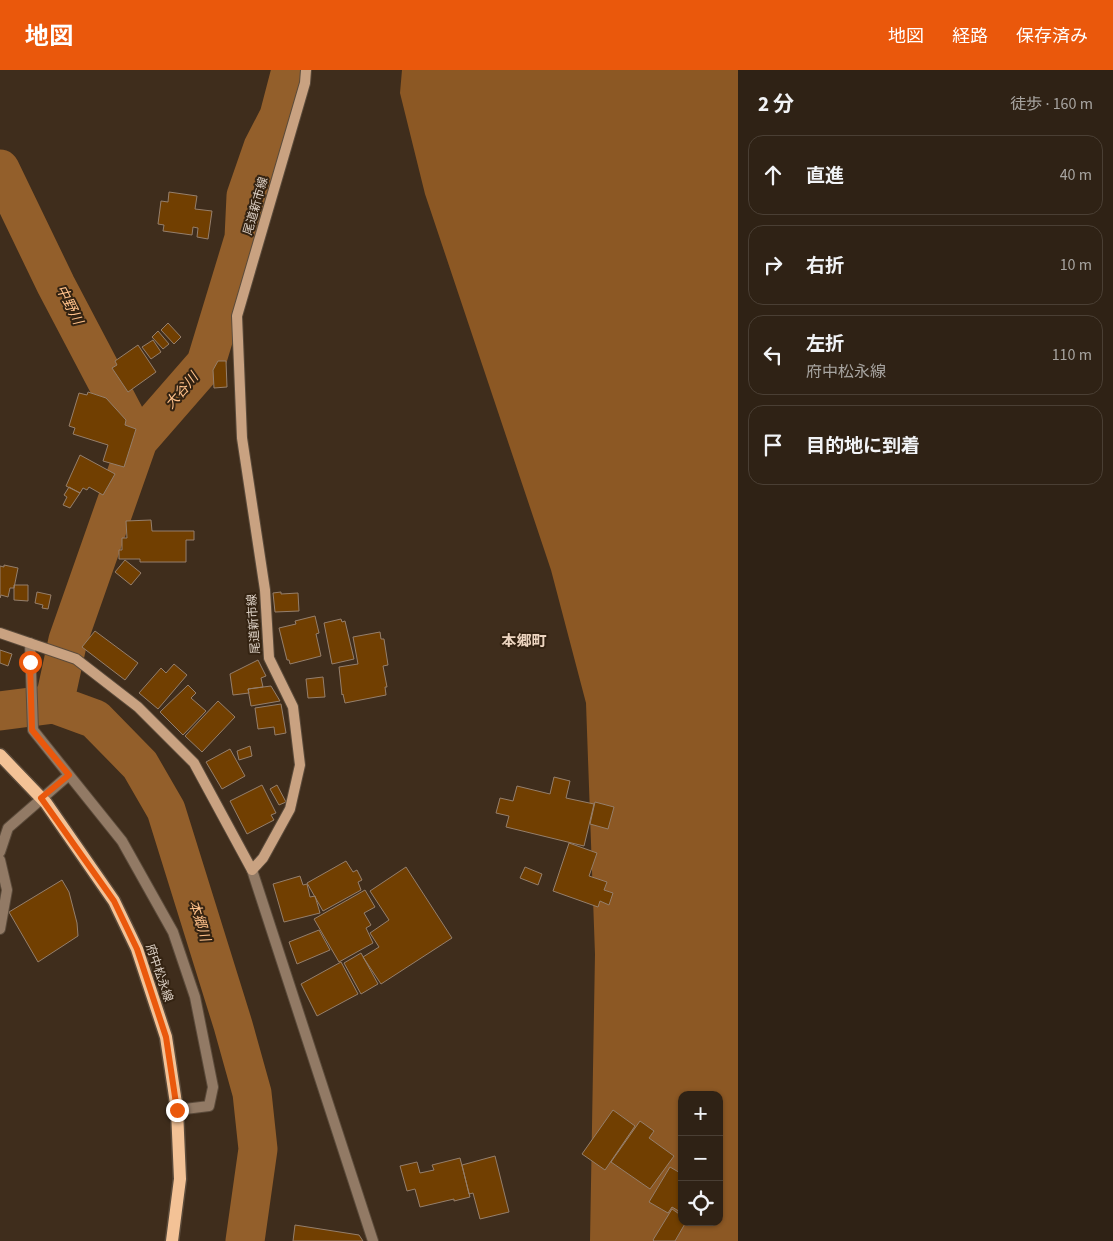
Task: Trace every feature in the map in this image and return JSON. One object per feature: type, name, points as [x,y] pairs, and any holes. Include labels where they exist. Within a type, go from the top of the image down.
[{"type":"main road","name":"尾道新市線","points":[[252,870],[263,858],[290,809],[300,764],[293,707],[269,658],[265,590],[242,438],[237,316],[305,83],[306,70]]},
{"type":"main road","points":[[0,633],[76,659],[138,707],[194,763],[252,870]]},
{"type":"main road","name":"府中松永線","points":[[0,755],[41,798],[114,901],[137,949],[166,1037],[177,1110],[180,1179],[172,1241]]},
{"type":"street","points":[[30,643],[32,730],[122,841],[173,932],[195,997],[213,1087],[209,1106],[177,1110]]},
{"type":"street","points":[[0,852],[8,828],[69,775]]},
{"type":"street","points":[[0,860],[7,890],[0,929]]},
{"type":"street","points":[[252,870],[372,1241]]},
{"type":"shaded area","points":[[402,70],[738,70],[738,1241],[590,1241],[595,954],[586,703],[551,570],[425,194],[400,93]]},
{"type":"building","points":[[169,192],[197,196],[195,209],[212,211],[208,239],[197,237],[198,228],[193,227],[192,235],[163,231],[164,225],[158,224],[161,201],[168,202]]},
{"type":"building","points":[[168,323],[181,337],[174,344],[161,330]]},
{"type":"building","points":[[158,331],[169,344],[163,349],[152,337]]},
{"type":"building","points":[[153,340],[161,352],[151,359],[142,347]]},
{"type":"building","points":[[138,345],[156,372],[128,392],[112,368],[117,365],[115,361]]},
{"type":"building","points":[[218,361],[226,361],[227,387],[214,388],[213,370]]},
{"type":"building","points":[[88,392],[106,398],[126,420],[125,425],[136,429],[124,467],[103,461],[108,445],[73,434],[75,428],[69,426],[79,393],[87,395]]},
{"type":"building","points":[[80,455],[115,474],[103,495],[89,487],[87,490],[83,488],[80,493],[66,486]]},
{"type":"building","points":[[69,487],[80,493],[70,508],[63,505],[67,497],[64,495]]},
{"type":"building","points":[[151,520],[152,531],[194,531],[194,540],[186,540],[186,562],[140,562],[140,559],[119,559],[119,550],[122,550],[122,538],[127,538],[126,521]]},
{"type":"building","points":[[125,560],[141,573],[131,585],[115,572]]},
{"type":"building","points":[[4,565],[18,568],[14,588],[10,588],[8,597],[1,595],[0,598],[0,566],[4,567]]},
{"type":"building","points":[[14,585],[28,585],[28,601],[14,600]]},
{"type":"building","points":[[37,592],[51,595],[48,609],[42,608],[43,605],[35,603]]},
{"type":"building","points":[[281,592],[281,594],[298,593],[299,611],[275,612],[273,593]]},
{"type":"building","points":[[315,616],[319,633],[316,634],[321,656],[290,664],[289,660],[287,660],[279,628],[296,624],[295,621]]},
{"type":"building","points":[[341,619],[342,622],[345,621],[354,659],[332,664],[324,623]]},
{"type":"building","points":[[95,631],[138,663],[125,680],[82,647]]},
{"type":"building","points":[[380,632],[381,639],[384,639],[388,665],[383,666],[387,687],[385,687],[386,695],[345,703],[342,695],[339,667],[358,664],[353,637]]},
{"type":"building","points":[[0,650],[12,654],[8,666],[0,663]]},
{"type":"building","points":[[258,660],[266,676],[261,678],[263,687],[248,689],[249,693],[233,695],[230,674]]},
{"type":"building","points":[[174,664],[187,675],[158,709],[139,693],[161,668],[166,673]]},
{"type":"building","points":[[323,677],[325,697],[308,698],[306,679]]},
{"type":"building","points":[[188,685],[196,693],[191,698],[206,711],[183,735],[160,712]]},
{"type":"building","points":[[271,686],[280,701],[251,706],[248,689]]},
{"type":"building","points":[[218,701],[235,717],[202,752],[185,736]]},
{"type":"building","points":[[281,704],[286,733],[275,735],[274,727],[258,729],[255,708]]},
{"type":"building","points":[[250,746],[252,756],[239,760],[237,751]]},
{"type":"building","points":[[230,749],[245,776],[222,789],[206,762]]},
{"type":"building","points":[[554,777],[570,781],[566,798],[594,804],[584,846],[506,827],[509,816],[496,813],[500,798],[513,801],[517,786],[550,794]]},
{"type":"building","points":[[262,785],[276,813],[271,815],[274,820],[247,834],[230,801]]},
{"type":"building","points":[[277,785],[286,802],[279,805],[270,789]]},
{"type":"building","points":[[595,802],[614,807],[608,829],[590,824]]},
{"type":"building","points":[[569,843],[597,853],[589,876],[607,882],[604,890],[613,893],[609,905],[600,901],[598,907],[553,891]]},
{"type":"building","points":[[346,861],[353,872],[357,870],[362,880],[358,882],[361,890],[323,911],[307,883]]},
{"type":"building","points":[[406,867],[452,938],[381,984],[363,957],[379,947],[370,933],[389,920],[370,891]]},
{"type":"building","points":[[525,867],[542,874],[538,885],[520,878]]},
{"type":"building","points":[[300,876],[303,885],[307,884],[310,897],[315,896],[320,913],[284,922],[273,884]]},
{"type":"building","points":[[62,880],[69,892],[77,923],[78,936],[38,962],[9,912]]},
{"type":"building","points":[[365,890],[375,907],[364,913],[371,925],[366,928],[373,943],[339,962],[314,919]]},
{"type":"building","points":[[319,930],[330,950],[297,964],[289,942]]},
{"type":"building","points":[[361,953],[378,984],[361,994],[344,963]]},
{"type":"building","points":[[341,962],[358,994],[317,1016],[301,984]]},
{"type":"building","points":[[613,1110],[635,1126],[605,1170],[582,1154]]},
{"type":"building","points":[[640,1121],[654,1131],[649,1138],[674,1156],[650,1189],[611,1162]]},
{"type":"building","points":[[495,1156],[509,1212],[480,1219],[473,1193],[469,1194],[462,1165]]},
{"type":"building","points":[[460,1158],[470,1197],[420,1207],[415,1189],[407,1191],[400,1166],[417,1162],[420,1173],[434,1170],[432,1165]]},
{"type":"building","points":[[670,1167],[678,1172],[678,1211],[672,1207],[668,1213],[649,1202]]},
{"type":"building","points":[[672,1209],[678,1213],[678,1226],[684,1226],[675,1241],[653,1240]]},
{"type":"building","points":[[295,1225],[359,1235],[363,1241],[293,1241]]},
{"type":"waterway","name":"大谷川","points":[[54,704],[68,640],[138,441],[206,363],[244,238],[246,196],[263,147],[279,116],[291,70]]},
{"type":"waterway","name":"中野川","points":[[0,169],[56,285],[138,441]]},
{"type":"waterway","name":"本郷川","points":[[0,711],[54,704],[95,719],[140,765],[166,810],[233,1025],[252,1093],[258,1149],[245,1241]]},
{"type":"district","name":"本郷町","points":[[524,641]]},
{"type":"route","points":[[30,662],[32,730],[69,775],[41,798],[114,901],[137,949],[166,1037],[177,1110]]}]
